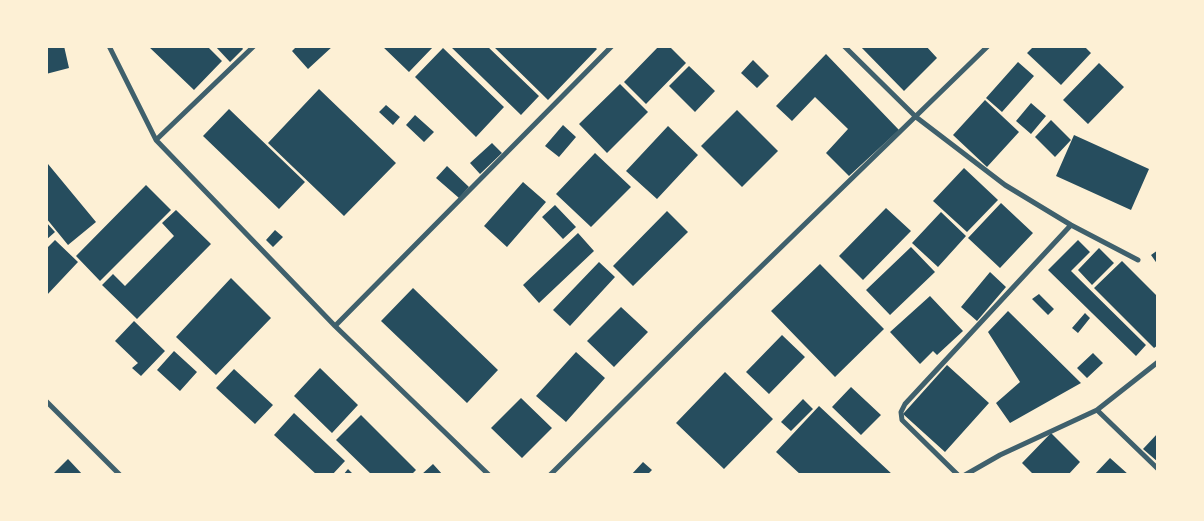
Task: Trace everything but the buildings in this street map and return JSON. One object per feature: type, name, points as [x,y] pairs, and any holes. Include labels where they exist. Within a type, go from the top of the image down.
[{"type":"street","points":[[109,46],[156,140],[336,326],[489,475]]},
{"type":"street","points":[[156,140],[254,46]]},
{"type":"street","points":[[336,326],[612,46]]},
{"type":"street","points":[[844,46],[916,117],[1005,185],[1070,225],[1138,260]]},
{"type":"street","points":[[550,475],[707,319],[988,46]]},
{"type":"street","points":[[958,475],[902,420],[901,412],[905,404],[1070,225]]},
{"type":"street","points":[[965,475],[1000,455],[1097,410],[1158,362]]},
{"type":"street","points":[[46,401],[120,475]]},
{"type":"street","points":[[1097,410],[1158,468]]}]
